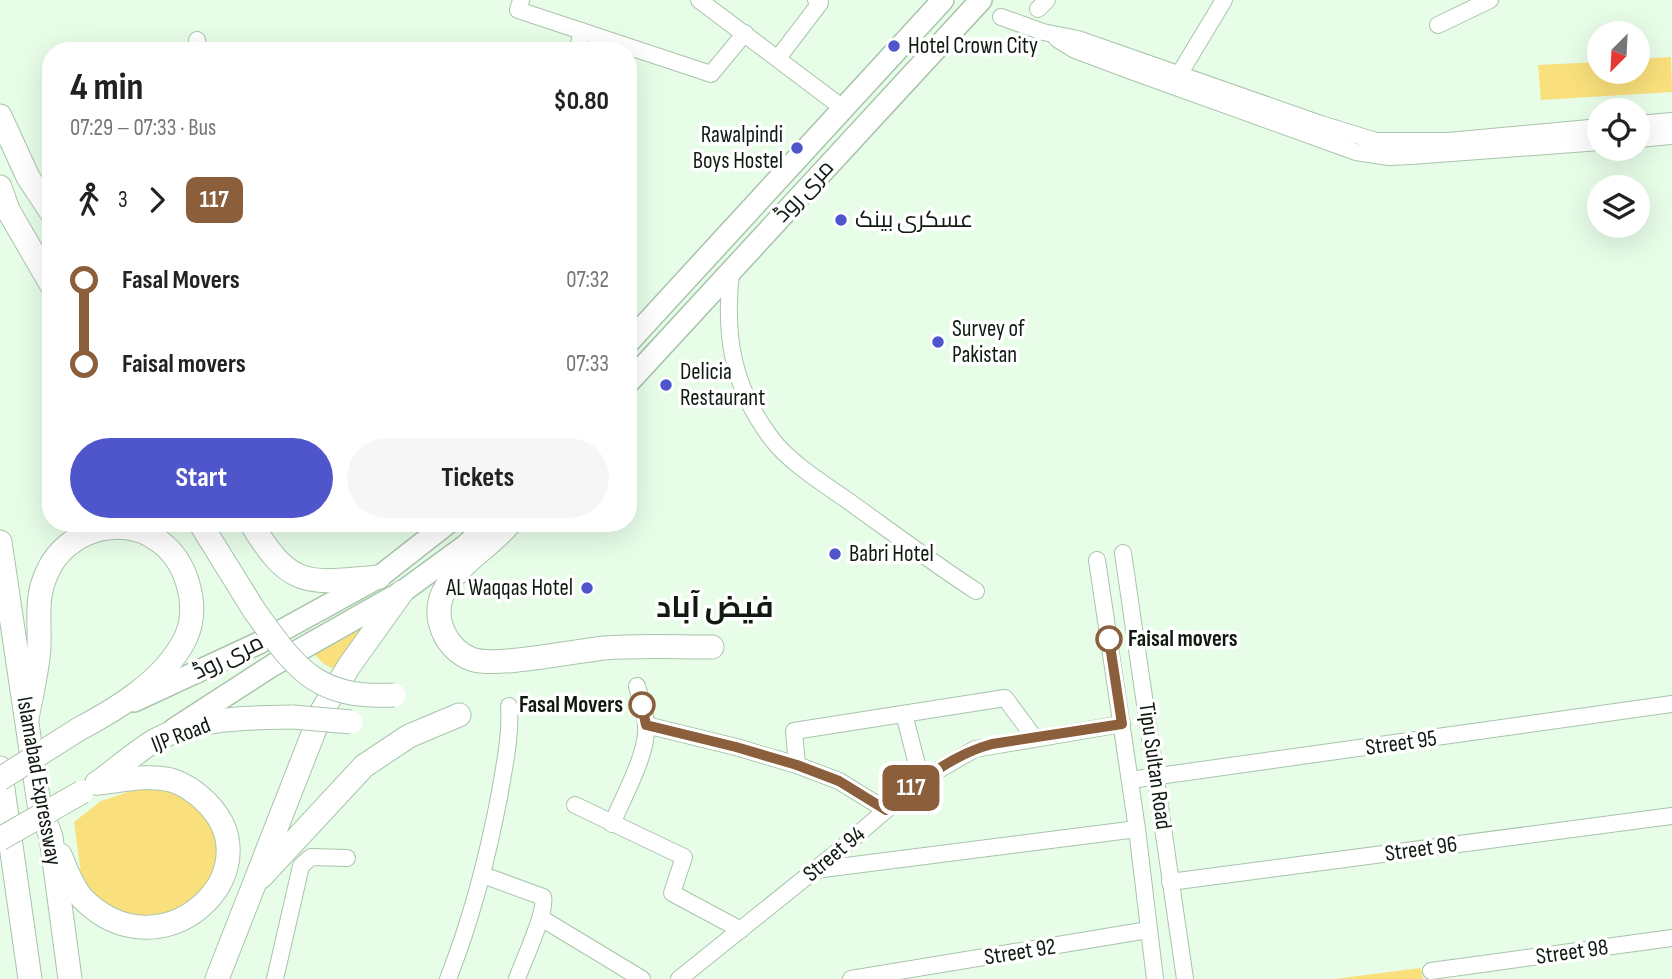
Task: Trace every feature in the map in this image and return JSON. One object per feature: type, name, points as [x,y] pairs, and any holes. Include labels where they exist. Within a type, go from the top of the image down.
[{"type":"highway","points":[[0,116],[28,177],[42,198]]},
{"type":"highway","points":[[0,187],[8,210],[42,269]]},
{"type":"highway","points":[[27,719],[39,647],[37,607],[41,589],[50,568],[64,548],[77,538],[93,532]]},
{"type":"highway","points":[[105,715],[154,679],[184,641],[190,626],[192,609],[189,586],[171,551],[158,540],[140,532]]},
{"type":"highway","points":[[206,532],[254,610],[284,651],[302,670],[317,680],[354,695],[394,695]]},
{"type":"highway","points":[[258,532],[284,568],[296,576],[318,581],[379,577]]},
{"type":"highway","points":[[501,532],[453,579],[444,591],[438,607],[442,632],[455,649],[471,659],[498,661],[607,648],[712,647]]},
{"type":"highway","name":"Islamabad Expressway","points":[[0,542],[39,804],[51,836],[70,979]]},
{"type":"highway","points":[[217,979],[321,711],[349,666],[402,593]]},
{"type":"highway","name":"مری روڈ","points":[[0,779],[105,715]]},
{"type":"highway","points":[[251,888],[364,766],[409,736],[459,715]]},
{"type":"highway","name":"IJP Road","points":[[89,788],[155,741],[186,728],[230,718],[293,717],[351,722]]},
{"type":"highway","name":"Islamabad Expressway","points":[[0,768],[30,978]]},
{"type":"highway","points":[[0,839],[89,788],[151,778],[171,780],[190,788],[217,814],[225,831],[227,853],[224,874],[206,907],[186,923],[161,931],[139,932],[116,926],[80,896],[51,836]]},
{"type":"main road","name":"مری روڈ","points":[[637,333],[945,0]]},
{"type":"main road","name":"مری روڈ","points":[[637,373],[981,0]]},
{"type":"main road","name":"مری روڈ","points":[[105,715],[259,643],[379,577],[436,532]]},
{"type":"main road","points":[[155,741],[273,665],[402,593],[480,532]]},
{"type":"street","points":[[521,0],[518,10],[615,42]]},
{"type":"street","points":[[700,0],[844,109]]},
{"type":"street","points":[[778,58],[820,3],[816,0]]},
{"type":"street","points":[[1180,74],[1224,0]]},
{"type":"street","points":[[1438,25],[1490,0]]},
{"type":"street","points":[[1001,17],[1044,32],[1087,54],[1356,152],[1389,157],[1587,143]]},
{"type":"street","points":[[579,42],[582,31]]},
{"type":"street","points":[[1044,32],[1078,38],[1321,124],[1388,143],[1460,140],[1587,128]]},
{"type":"street","points":[[637,49],[711,74],[745,33]]},
{"type":"street","points":[[1650,123],[1672,121]]},
{"type":"street","points":[[1650,138],[1672,136]]},
{"type":"street","points":[[731,272],[727,304],[730,347],[742,389],[771,439],[812,474],[976,591]]},
{"type":"street","name":"Tipu Sultan Road","points":[[1123,553],[1185,979]]},
{"type":"street","name":"Tipu Sultan Road","points":[[1097,560],[1137,829],[1156,979]]},
{"type":"street","points":[[612,824],[645,740],[646,725],[637,686]]},
{"type":"street","points":[[797,765],[794,731],[1004,698],[1034,737]]},
{"type":"street","name":"Street 95","points":[[1130,780],[1672,704]]},
{"type":"street","points":[[448,979],[484,874],[511,731],[509,706]]},
{"type":"street","points":[[904,714],[921,780]]},
{"type":"street","name":"Street 94","points":[[679,979],[815,870],[921,780],[975,749],[1122,724]]},
{"type":"street","points":[[646,725],[797,765],[839,781],[886,810]]},
{"type":"street","points":[[575,805],[684,857],[672,893],[741,930]]},
{"type":"street","name":"Street 96","points":[[1170,882],[1672,816]]},
{"type":"street","points":[[815,870],[1137,829]]},
{"type":"street","points":[[275,979],[301,866],[311,857],[347,858]]},
{"type":"street","points":[[484,874],[543,897],[541,918],[517,979]]},
{"type":"street","points":[[541,918],[642,979]]},
{"type":"street","name":"Street 92","points":[[851,979],[917,974],[1148,930]]},
{"type":"street","name":"Street 98","points":[[1431,971],[1672,938]]},
{"type":"shaded area","points":[[1671,57],[1672,92],[1541,100],[1538,65],[1587,63],[1587,84],[1650,84],[1650,58]]},
{"type":"shaded area","points":[[368,621],[334,669],[313,653]]},
{"type":"shaded area","points":[[148,785],[173,788],[197,803],[217,836],[215,884],[186,915],[115,916],[82,882],[74,822],[101,801]]},
{"type":"shaded area","points":[[1421,968],[1423,979],[1334,979]]},
{"type":"bus line","name":"117","points":[[642,705],[646,725],[797,765],[839,781],[886,810],[921,780],[975,749],[1122,724],[1109,639]]},
{"type":"place","name":"Hotel Crown City","points":[[894,46]]},
{"type":"place","name":"Rawalpindi Boys Hostel","points":[[797,148]]},
{"type":"place","name":"عسکری بینک","points":[[841,220]]},
{"type":"place","name":"Survey of Pakistan","points":[[938,342]]},
{"type":"place","name":"Delicia Restaurant","points":[[666,385]]},
{"type":"place","name":"Babri Hotel","points":[[835,554]]},
{"type":"place","name":"AL Waqqas Hotel","points":[[587,588]]},
{"type":"place","name":"Faisal movers","points":[[1109,639]]},
{"type":"place","name":"Fasal Movers","points":[[642,705]]},
{"type":"district","name":"فیض آباد","points":[[715,608]]}]
